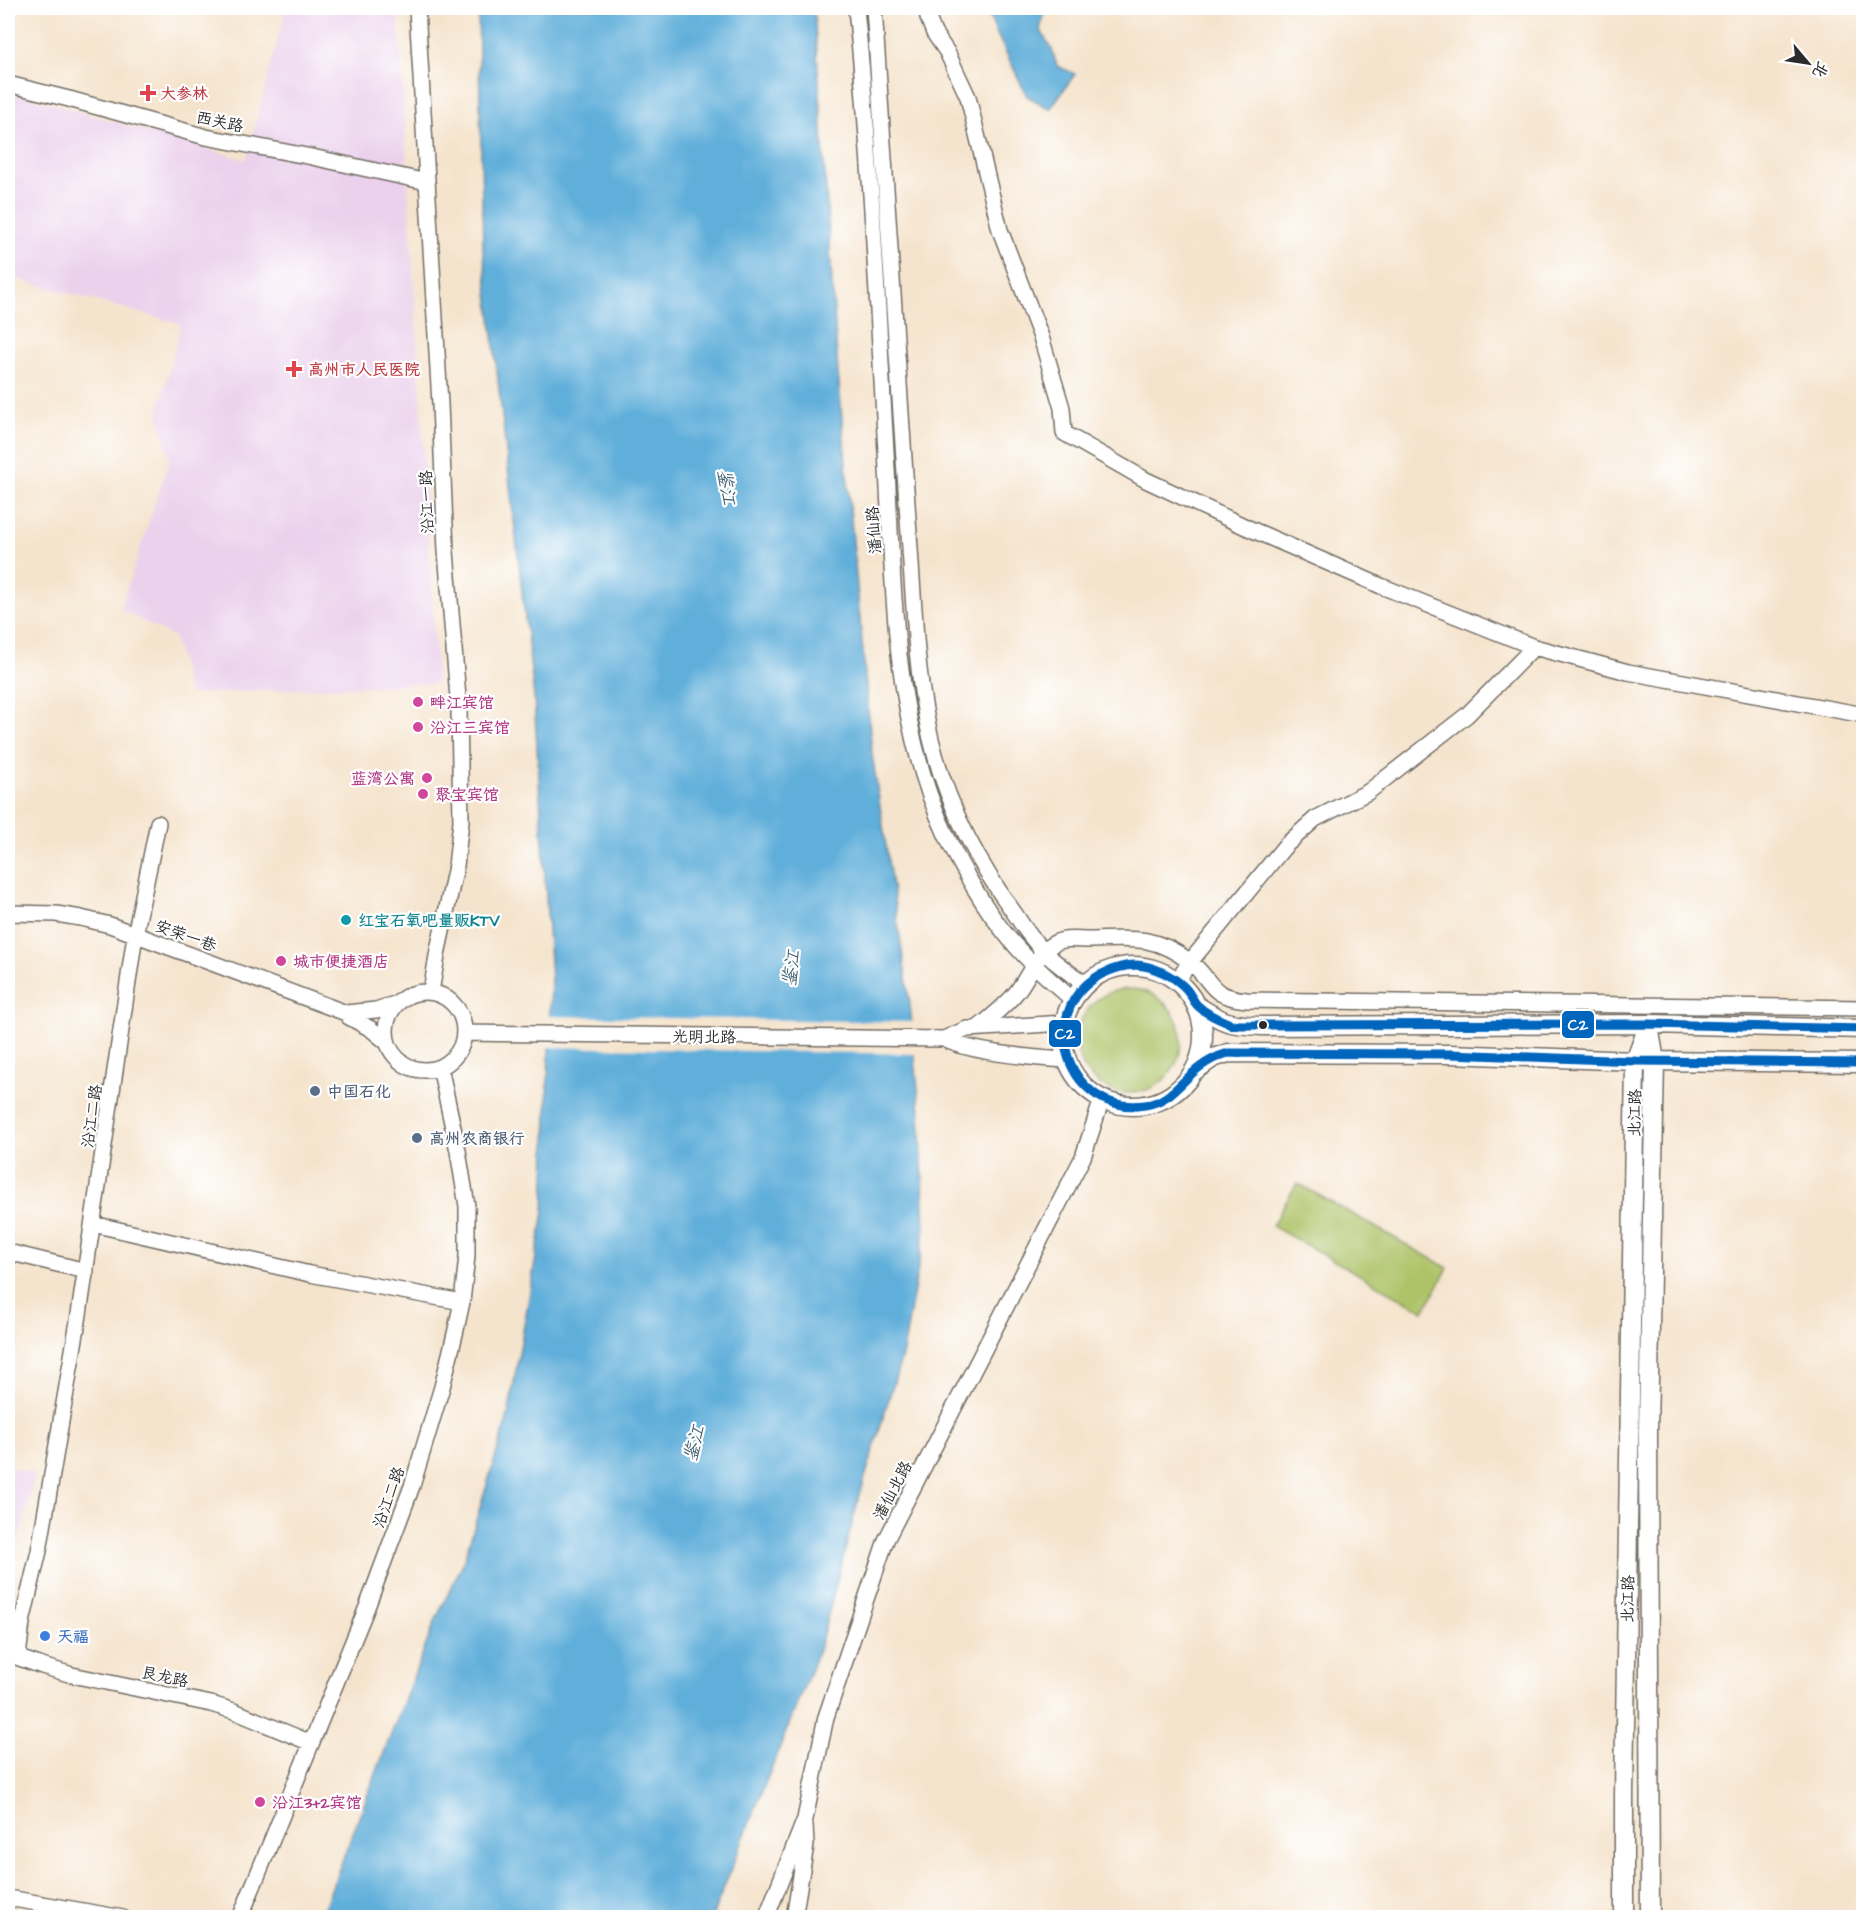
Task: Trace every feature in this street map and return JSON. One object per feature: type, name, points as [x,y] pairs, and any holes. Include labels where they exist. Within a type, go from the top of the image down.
[{"type":"main road","points":[[1193,1072],[1202,1050],[1203,1027],[1196,1005],[1178,981],[1160,971],[1141,966],[1121,966],[1102,973],[1085,984],[1073,1000],[1064,1023],[1063,1042],[1067,1060],[1075,1076],[1087,1089],[1102,1099],[1119,1105],[1151,1104],[1177,1090],[1193,1072],[1213,1058],[1228,1053],[1450,1054],[1655,1061],[1863,1063]]},
{"type":"main road","points":[[1196,1005],[1219,1019],[1233,1025],[1243,1026],[1649,1024],[1863,1029]]},
{"type":"main road","name":"北江路","points":[[1624,1917],[1635,1060],[1649,1024]]},
{"type":"main road","name":"北江路","points":[[1649,1024],[1655,1061],[1648,1432],[1650,1917]]},
{"type":"street","name":"沿江一路","points":[[417,8],[440,404],[446,551],[459,710],[461,820],[456,866],[431,992]]},
{"type":"street","name":"潘仙路","points":[[856,8],[876,273],[897,626],[907,710],[916,754],[946,834],[997,922],[1024,955],[1039,958],[1085,984]]},
{"type":"street","name":"潘仙路","points":[[874,8],[921,690],[931,740],[945,785],[968,839],[1039,958],[1073,1000]]},
{"type":"street","points":[[927,8],[934,33],[947,52],[968,97],[1000,230],[1041,337],[1062,408],[1064,433],[1146,480],[1246,527],[1381,586],[1534,646],[1628,672],[1863,715]]},
{"type":"street","name":"西关路","points":[[8,84],[206,137],[427,182]]},
{"type":"street","points":[[1178,981],[1190,962],[1285,846],[1315,819],[1368,792],[1467,715],[1534,646]]},
{"type":"street","name":"沿江二路","points":[[13,1656],[39,1551],[86,1271],[135,935],[158,823]]},
{"type":"street","name":"安荣一巷","points":[[8,913],[81,918],[110,925],[346,1012]]},
{"type":"street","points":[[978,1028],[1014,996],[1039,958],[1054,943],[1071,939],[1127,937],[1147,940],[1167,948],[1190,962],[1210,986],[1230,999],[1863,1008]]},
{"type":"street","points":[[388,1043],[371,1029],[349,1017],[346,1012],[376,1010],[398,1003],[413,994],[431,992],[452,1002],[463,1021],[464,1033],[457,1053],[440,1067],[428,1070],[416,1069],[404,1064],[392,1051],[386,1033],[391,1012],[398,1003]]},
{"type":"street","points":[[1649,1024],[1650,1005]]},
{"type":"street","name":"光明北路","points":[[464,1033],[945,1039],[967,1029],[1064,1023]]},
{"type":"street","name":"光明北路","points":[[945,1039],[957,1045],[1067,1060]]},
{"type":"street","name":"沿江二路","points":[[240,1917],[367,1606],[412,1486],[442,1387],[462,1302],[467,1256],[467,1206],[440,1067]]},
{"type":"street","name":"潘仙北路","points":[[766,1917],[805,1819],[826,1717],[886,1540],[1083,1157],[1094,1130],[1102,1099]]},
{"type":"street","points":[[93,1224],[310,1274],[462,1302]]},
{"type":"street","points":[[8,1252],[86,1271]]},
{"type":"street","name":"艮龙路","points":[[13,1656],[72,1675],[219,1707],[311,1743]]},
{"type":"street","points":[[794,1917],[806,1845],[805,1819]]},
{"type":"street","points":[[8,1898],[123,1917]]},
{"type":"shaded area","name":"高州市人民医院","points":[[286,8],[398,8],[437,683],[189,694],[174,637],[120,609],[170,458],[158,414],[181,324],[8,277],[8,91],[246,160]]},
{"type":"shaded area","points":[[8,1467],[35,1474],[8,1584]]},
{"type":"green space","points":[[1129,989],[1149,993],[1166,1004],[1177,1021],[1181,1041],[1177,1061],[1166,1078],[1149,1089],[1129,1093],[1109,1089],[1092,1078],[1081,1061],[1077,1041],[1081,1021],[1092,1004],[1109,993]]},
{"type":"green space","points":[[1297,1183],[1448,1268],[1424,1311],[1272,1226]]},
{"type":"water","name":"鉴江","points":[[478,8],[814,8],[838,373],[872,754],[910,1004],[920,1112],[925,1229],[903,1352],[858,1501],[819,1649],[712,1917],[320,1918],[436,1619],[463,1563],[508,1416],[544,1212],[551,979],[534,697],[483,248]]},
{"type":"water","points":[[987,8],[1046,8],[1040,29],[1052,50],[1057,66],[1075,74],[1050,109],[1027,96],[995,30]]},
{"type":"pier","points":[[547,1016],[914,1022],[917,1054],[546,1047]]},
{"type":"transit line","name":"C2","points":[[1864,1029],[1649,1024],[1233,1025],[1201,1009],[1187,990],[1173,978],[1150,967],[1132,965],[1116,968],[1100,975],[1080,992],[1068,1013],[1064,1036],[1068,1058],[1079,1079],[1096,1095],[1118,1104],[1145,1105],[1161,1100],[1203,1065],[1228,1053],[1450,1054],[1635,1061],[1864,1063]]},
{"type":"place","name":"大参林","points":[[148,93]]},
{"type":"place","name":"高州市人民医院","points":[[294,369]]},
{"type":"place","name":"畔江宾馆","points":[[418,702]]},
{"type":"place","name":"沿江三宾馆","points":[[418,727]]},
{"type":"place","name":"蓝湾公寓","points":[[427,778]]},
{"type":"place","name":"聚宝宾馆","points":[[423,794]]},
{"type":"place","name":"红宝石氧吧量贩KTV","points":[[346,920]]},
{"type":"place","name":"城市便捷酒店","points":[[281,961]]},
{"type":"place","name":"中国石化","points":[[315,1091]]},
{"type":"place","name":"高州农商银行","points":[[417,1138]]},
{"type":"place","name":"天福","points":[[45,1636]]},
{"type":"place","name":"沿江3+2宾馆","points":[[260,1802]]}]
